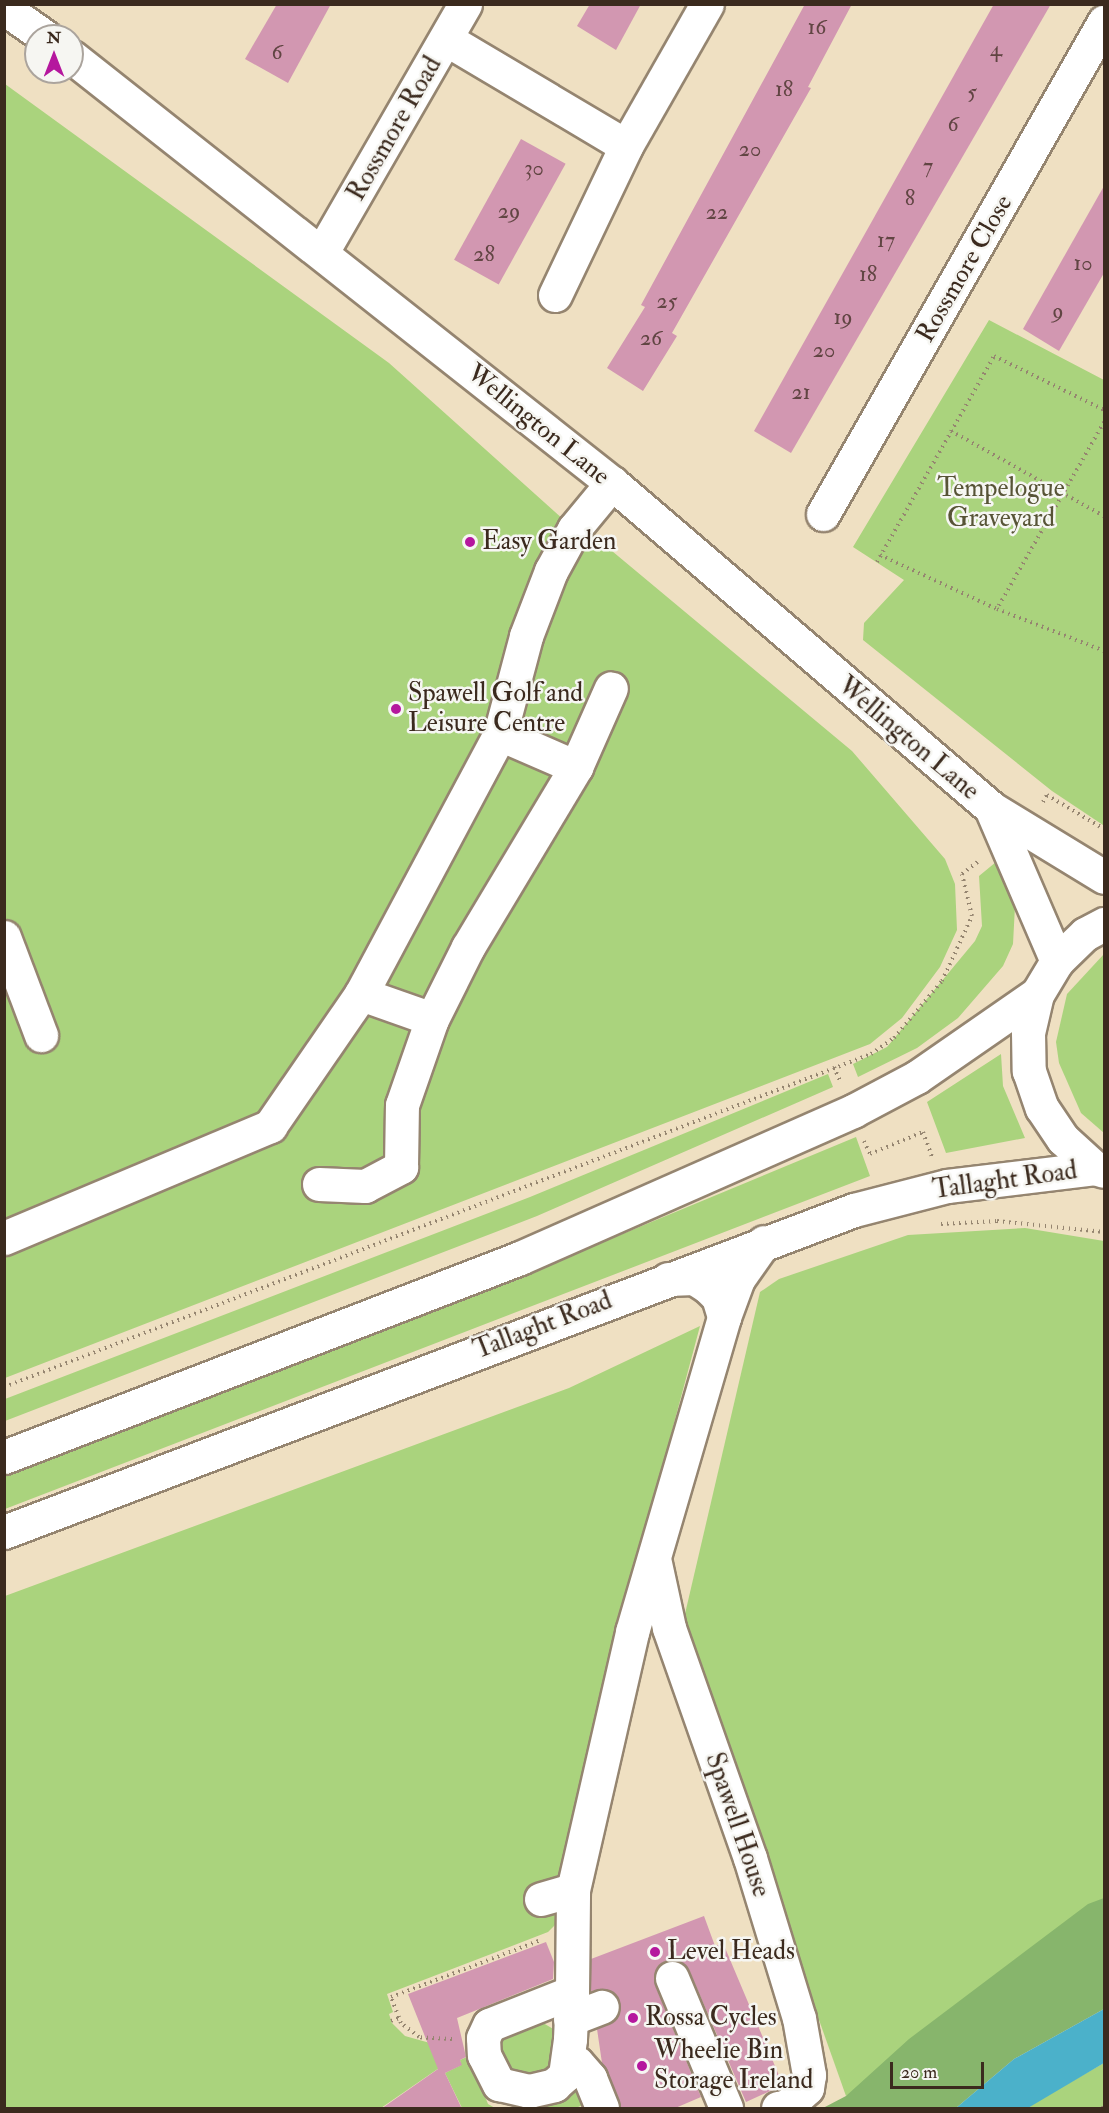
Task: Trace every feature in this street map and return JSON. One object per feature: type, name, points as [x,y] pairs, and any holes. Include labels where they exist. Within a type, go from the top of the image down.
[{"type":"street","name":"Rossmore Road","points":[[322,252],[465,4]]},
{"type":"street","points":[[555,295],[626,146],[707,4]]},
{"type":"street","points":[[4,8],[27,24]]},
{"type":"street","name":"Rossmore Close","points":[[823,514],[1104,22]]},
{"type":"street","points":[[446,39],[626,146]]},
{"type":"street","name":"Wellington Lane","points":[[84,66],[612,483],[990,808],[1104,877]]},
{"type":"street","points":[[4,1238],[270,1125],[361,994],[500,734],[526,636],[551,570],[574,529],[612,483]]},
{"type":"street","points":[[319,1184],[365,1186],[401,1167],[402,1105],[432,1019],[468,947],[576,767],[611,688]]},
{"type":"street","points":[[500,734],[576,767]]},
{"type":"street","name":"Wellington Lane","points":[[990,808],[1057,961]]},
{"type":"street","points":[[1100,1169],[1063,1139],[1041,1108],[1029,1071],[1028,1032],[1037,994],[1057,961],[1085,934],[1104,924]]},
{"type":"street","points":[[4,937],[41,1035]]},
{"type":"street","points":[[361,994],[432,1019]]},
{"type":"street","points":[[4,1457],[520,1258],[842,1116],[917,1077],[1037,994]]},
{"type":"street","name":"Tallaght Road","points":[[4,1532],[764,1242],[854,1210],[947,1186],[1100,1169]]},
{"type":"street","name":"Spawell House","points":[[602,2007],[571,2006],[495,2020],[483,2038],[491,2074],[508,2089],[529,2091],[554,2085],[565,2075],[579,2069],[571,2006],[573,1890],[632,1632],[724,1317],[738,1279],[764,1242]]},
{"type":"street","points":[[668,1279],[694,1278],[708,1287],[718,1297],[724,1317]]},
{"type":"street","name":"Spawell House","points":[[654,1558],[669,1628],[784,1965],[807,2056],[809,2075],[790,2100]]},
{"type":"street","points":[[541,1899],[573,1890]]},
{"type":"street","points":[[672,1978],[726,2109]]},
{"type":"street","points":[[579,2069],[602,2109]]},
{"type":"path","points":[[877,561],[994,356],[1104,410]]},
{"type":"path","points":[[998,609],[1104,422]]},
{"type":"path","points":[[951,431],[1104,516]]},
{"type":"path","points":[[880,555],[998,609],[1104,651]]},
{"type":"path","points":[[1037,811],[1047,795],[1104,829]]},
{"type":"path","points":[[4,1387],[872,1054],[894,1038],[942,981],[972,916],[962,874]]},
{"type":"path","points":[[834,1067],[841,1083]]},
{"type":"path","points":[[862,1134],[870,1154],[923,1132],[933,1157]]},
{"type":"path","points":[[928,1226],[998,1221],[1104,1232]]},
{"type":"path","points":[[419,2037],[399,2018],[391,1997],[525,1943],[546,1937]]},
{"type":"path","points":[[391,2021],[399,2018]]},
{"type":"green space","name":"Spawell Golf and Leisure Centre","points":[[5,84],[389,363],[583,537],[594,536],[852,751],[945,859],[955,884],[957,930],[940,967],[902,1018],[870,1044],[5,1378]]},
{"type":"green space","name":"Tempelogue Graveyard","points":[[989,320],[1104,380],[1103,825],[1052,791],[863,640],[864,623],[904,580],[853,547]]},
{"type":"green space","points":[[996,862],[1013,893],[1015,906],[1013,944],[1003,966],[958,1018],[917,1048],[858,1077],[853,1064],[887,1047],[975,941],[982,926],[979,876]]},
{"type":"green space","points":[[1104,954],[1104,1133],[1081,1113],[1059,1063],[1056,1042],[1067,994]]},
{"type":"green space","points":[[1001,1054],[1003,1086],[1025,1138],[946,1153],[927,1102]]},
{"type":"green space","points":[[828,1074],[833,1087],[537,1216],[5,1421],[5,1399],[530,1197]]},
{"type":"green space","points":[[856,1137],[870,1176],[5,1509],[5,1474],[526,1274]]},
{"type":"green space","points":[[1025,1228],[1104,1241],[1104,1970],[846,2096],[681,1631],[760,1292],[779,1279],[908,1235]]},
{"type":"green space","points":[[700,1326],[619,1629],[566,1873],[549,1908],[560,1920],[548,1932],[387,1994],[393,2012],[389,2014],[392,2023],[405,2036],[430,2043],[442,2066],[381,2108],[5,2108],[5,1596],[569,1388]]},
{"type":"green space","points":[[1104,1898],[1104,2009],[1014,2059],[956,2108],[823,2108],[846,2096],[909,2039],[1088,1904]]},
{"type":"green space","points":[[538,2020],[555,2030],[556,2068],[515,2078],[501,2061],[502,2038],[506,2031]]},
{"type":"green space","points":[[469,2056],[488,2104],[495,2108],[462,2108],[445,2073],[461,2065],[460,2060]]},
{"type":"green space","points":[[1104,2063],[1104,2108],[1028,2108],[1041,2099]]},
{"type":"green space","points":[[578,2082],[587,2103],[576,2108],[511,2108]]},
{"type":"water","points":[[1104,2009],[1104,2063],[1028,2108],[956,2108],[1014,2059]]},
{"type":"building","points":[[277,4],[331,4],[288,83],[245,59]]},
{"type":"building","points":[[590,4],[641,4],[616,50],[577,26]]},
{"type":"building","points":[[805,4],[852,4],[808,87],[811,88],[672,333],[677,336],[643,391],[607,368],[645,307],[641,305]]},
{"type":"building","points":[[994,4],[1051,4],[791,453],[754,431]]},
{"type":"building","points":[[521,139],[566,164],[499,284],[454,260]]},
{"type":"building","points":[[1104,186],[1104,273],[1059,351],[1023,329]]},
{"type":"building","points":[[704,1916],[715,1946],[723,1943],[783,2085],[746,2102],[689,1970],[675,1960],[665,1961],[657,1967],[655,1985],[701,2097],[673,2109],[620,2109],[602,2063],[597,2029],[616,2019],[620,2001],[606,1989],[591,1991],[591,1959]]},
{"type":"building","points":[[546,1942],[554,1962],[553,1979],[457,2018],[466,2057],[460,2060],[462,2065],[445,2073],[462,2109],[381,2109],[438,2069],[408,1994]]},
{"type":"place","name":"Easy Garden","points":[[470,542]]},
{"type":"place","name":"Spawell Golf and Leisure Centre","points":[[396,709]]},
{"type":"place","name":"Level Heads","points":[[655,1952]]},
{"type":"place","name":"Rossa Cycles","points":[[633,2018]]},
{"type":"place","name":"Wheelie Bin Storage Ireland","points":[[642,2066]]}]
